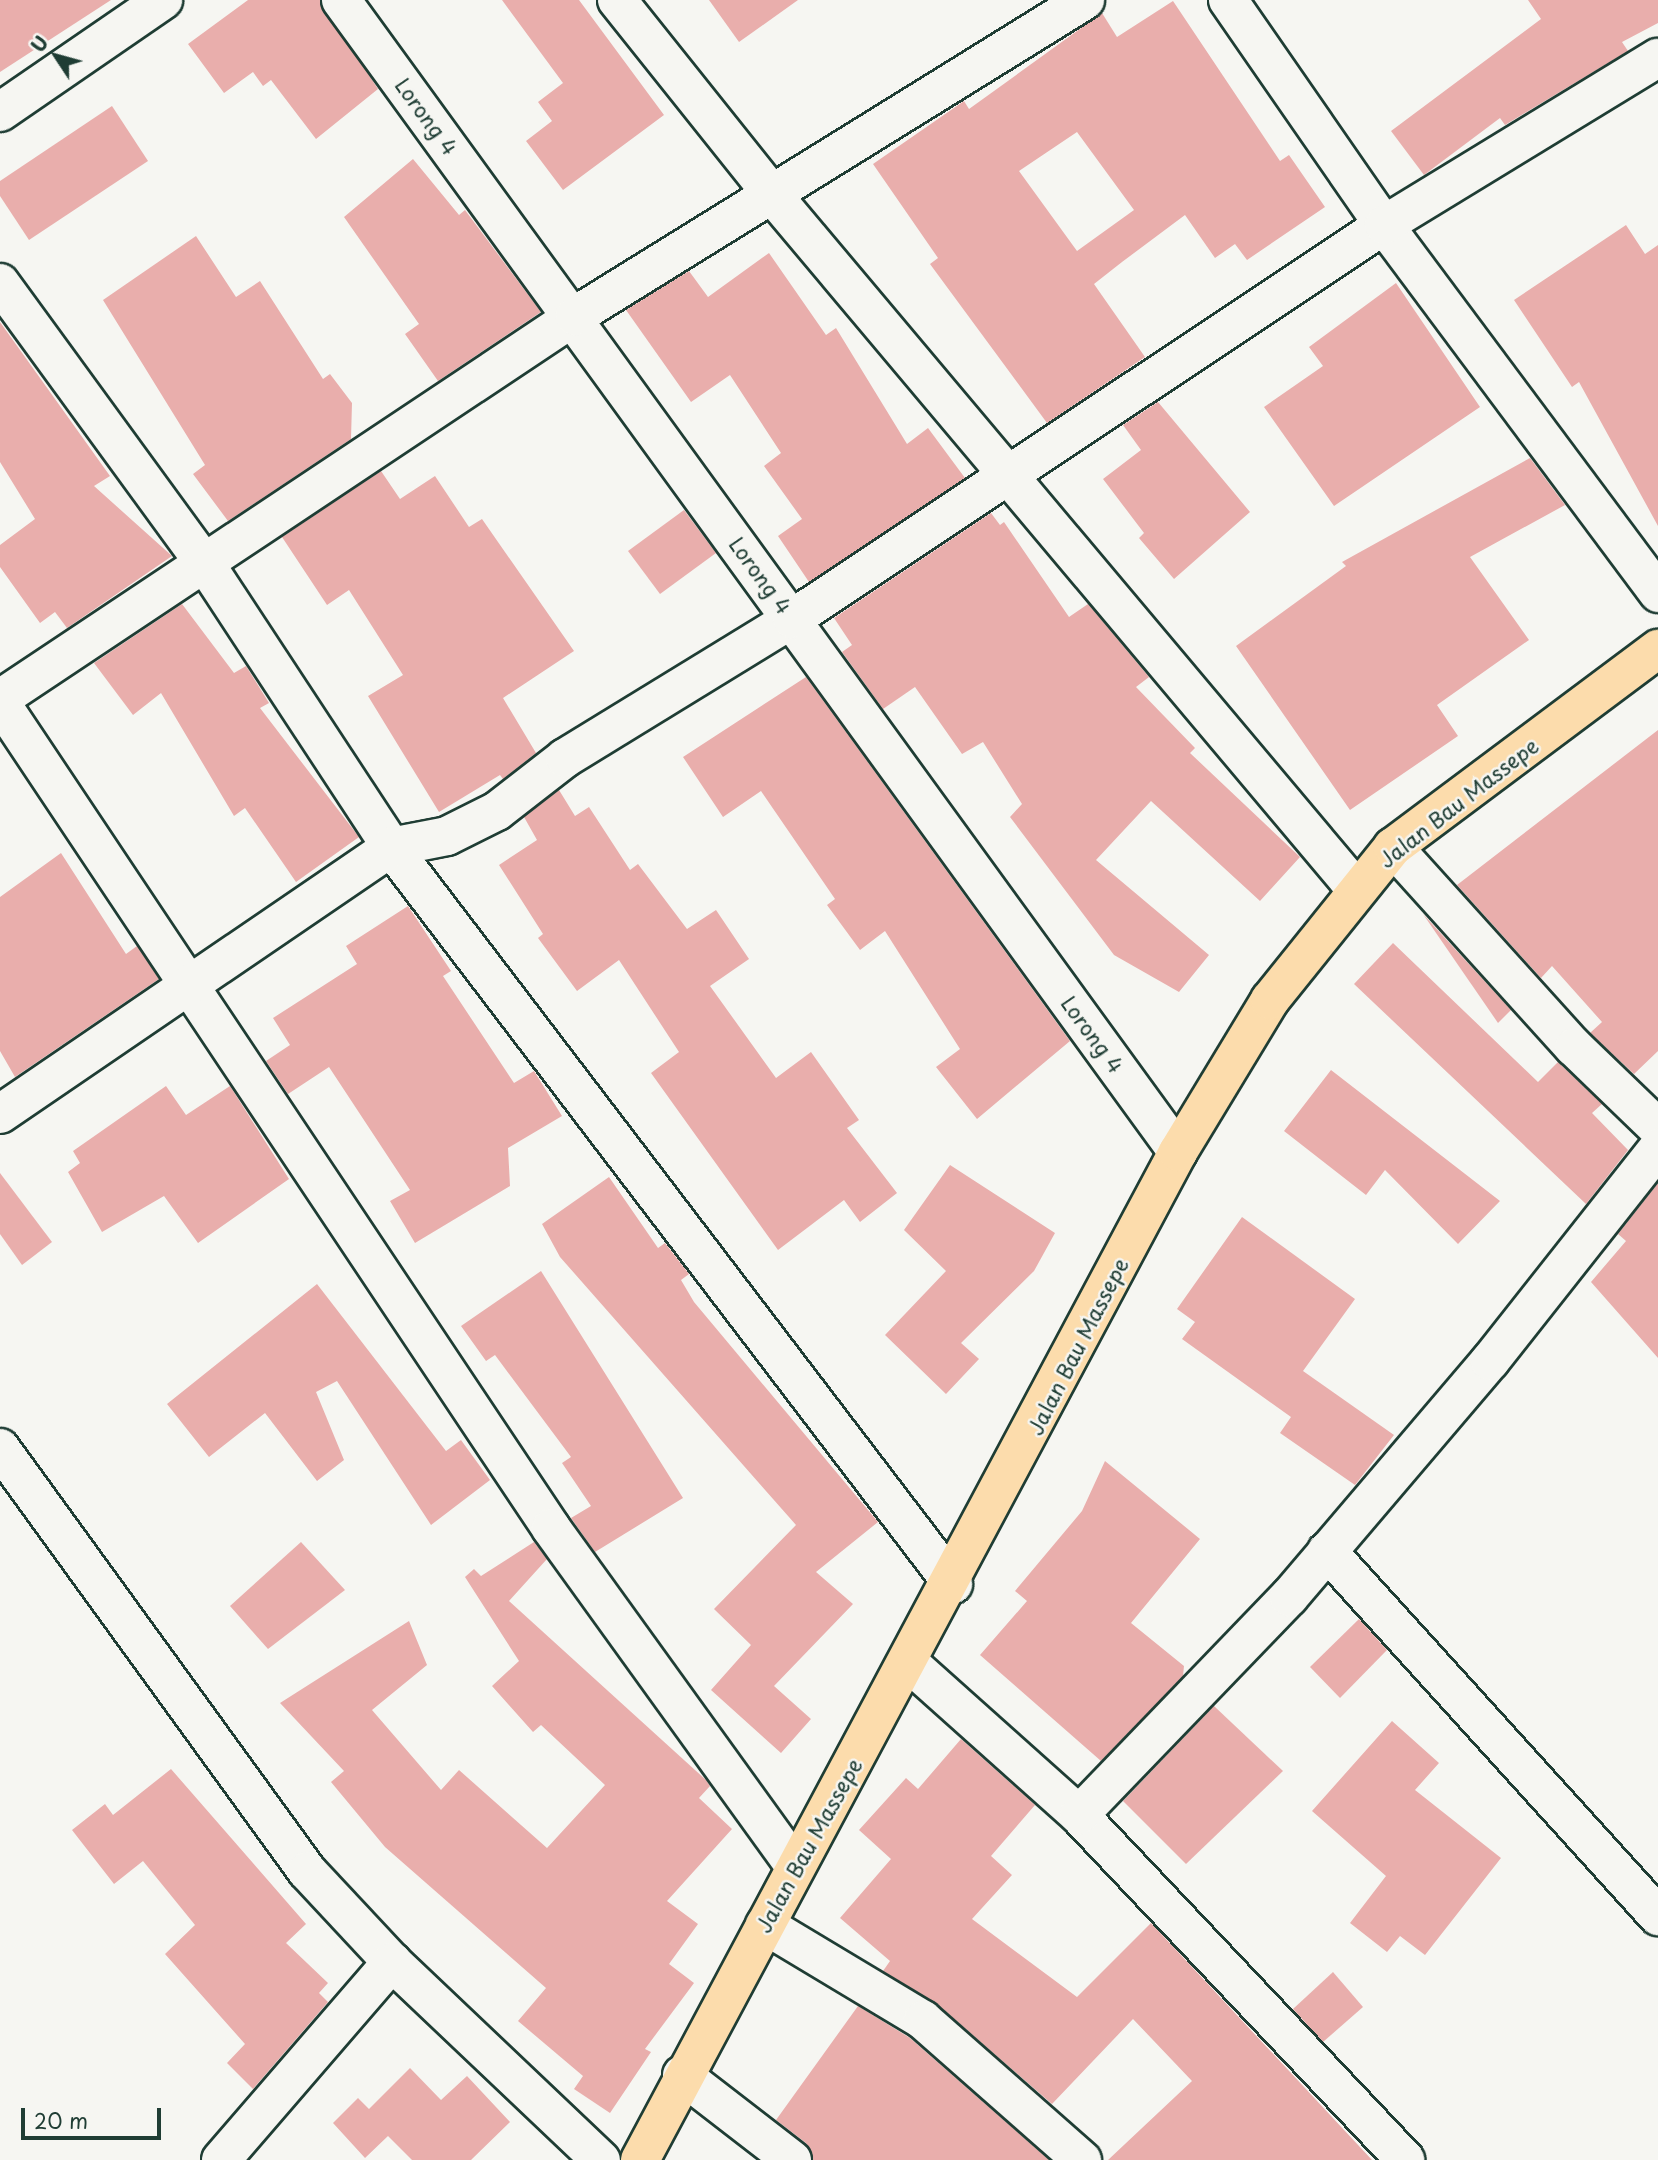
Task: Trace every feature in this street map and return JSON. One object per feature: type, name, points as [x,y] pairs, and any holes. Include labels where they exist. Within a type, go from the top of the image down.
[{"type":"main road","name":"Jalan Bau Massepe","points":[[640,2160],[682,2075],[795,1866],[953,1584],[1178,1152],[1270,1000],[1355,888],[1394,847],[1653,661]]},
{"type":"street","points":[[0,112],[163,0]]},
{"type":"street","name":"Lorong 4","points":[[341,0],[575,316],[1178,1152]]},
{"type":"street","points":[[617,0],[770,192],[1010,474],[1355,888]]},
{"type":"street","points":[[795,1866],[551,1528],[188,988],[0,701],[575,316],[770,192],[1085,0]]},
{"type":"street","points":[[1228,0],[1384,225],[1658,593]]},
{"type":"street","points":[[0,1114],[391,847],[474,824],[565,758],[792,619],[1384,225],[1658,58]]},
{"type":"street","points":[[0,283],[206,565],[391,847],[953,1584]]},
{"type":"street","points":[[1394,847],[1574,1047],[1658,1128]]},
{"type":"street","points":[[1079,1815],[1215,1677],[1327,1551],[1490,1361],[1658,1148]]},
{"type":"street","points":[[0,1448],[307,1871],[392,1962],[601,2160]]},
{"type":"street","points":[[1327,1551],[1658,1916]]},
{"type":"street","points":[[908,1662],[1079,1815],[1405,2160]]},
{"type":"street","points":[[765,1925],[923,2020],[1082,2160]]},
{"type":"street","points":[[221,2160],[392,1962]]},
{"type":"street","points":[[682,2075],[792,2160]]},
{"type":"building","points":[[0,0],[111,0],[0,72]]},
{"type":"building","points":[[248,0],[320,0],[378,89],[316,139],[271,80],[263,86],[253,72],[224,93],[188,44]]},
{"type":"building","points":[[502,0],[579,0],[664,115],[563,190],[526,141],[552,121],[538,102],[563,83]]},
{"type":"building","points":[[709,0],[798,0],[739,42]]},
{"type":"building","points":[[1528,0],[1658,0],[1658,23],[1622,42],[1628,51],[1505,125],[1500,118],[1424,175],[1391,131],[1541,19]]},
{"type":"building","points":[[1173,1],[1280,161],[1289,155],[1325,207],[1247,260],[1235,244],[1215,258],[1185,215],[1122,262],[1094,284],[1145,357],[1047,423],[930,264],[938,258],[873,164],[964,101],[969,109],[1102,13],[1117,37]],"holes":[[[1077,132],[1134,210],[1077,251],[1019,171]]]},
{"type":"building","points":[[112,106],[148,161],[29,240],[0,196],[0,181]]},
{"type":"building","points":[[413,159],[459,215],[465,210],[541,312],[438,381],[405,334],[419,324],[344,217]]},
{"type":"building","points":[[1626,225],[1645,254],[1658,245],[1658,526],[1579,382],[1572,387],[1514,300]]},
{"type":"building","points":[[196,236],[236,297],[260,281],[323,379],[330,374],[352,403],[351,439],[228,521],[193,474],[205,465],[103,300]]},
{"type":"building","points":[[769,253],[826,335],[836,328],[907,444],[928,428],[965,478],[809,582],[778,536],[802,519],[764,466],[781,453],[730,375],[691,402],[626,310],[689,271],[708,297]]},
{"type":"building","points":[[1396,283],[1480,407],[1334,506],[1264,407],[1323,366],[1309,347]]},
{"type":"building","points":[[0,322],[110,476],[94,486],[172,556],[67,628],[55,612],[40,623],[0,567],[0,545],[35,519],[0,462]]},
{"type":"building","points":[[1158,402],[1250,512],[1174,579],[1139,538],[1144,533],[1103,479],[1141,450],[1123,425]]},
{"type":"building","points":[[1530,458],[1565,505],[1470,557],[1529,640],[1437,705],[1458,736],[1350,810],[1236,646],[1346,566],[1342,562]]},
{"type":"building","points":[[381,471],[400,499],[435,476],[469,527],[482,519],[574,651],[503,698],[536,753],[503,779],[500,775],[439,812],[368,696],[403,675],[349,590],[327,605],[282,537]]},
{"type":"building","points":[[684,510],[716,553],[660,594],[628,551]]},
{"type":"building","points":[[991,513],[1000,525],[1004,522],[1069,617],[1088,604],[1149,677],[1136,687],[1195,748],[1190,753],[1300,857],[1260,901],[1151,801],[1096,860],[1209,955],[1179,992],[1114,955],[1010,817],[1022,804],[983,742],[962,754],[915,687],[883,709],[842,652],[852,645],[834,618]]},
{"type":"building","points":[[182,604],[234,673],[246,666],[269,703],[260,708],[359,837],[296,882],[245,808],[234,816],[161,693],[133,715],[94,663]]},
{"type":"building","points":[[806,677],[1070,1041],[977,1119],[936,1067],[960,1049],[885,931],[860,950],[827,905],[835,899],[761,791],[723,817],[683,757]]},
{"type":"building","points":[[1658,730],[1658,1051],[1634,1074],[1590,1033],[1602,1022],[1552,966],[1541,978],[1457,885]]},
{"type":"building","points":[[559,790],[575,816],[589,807],[630,870],[638,864],[687,929],[716,910],[749,959],[710,986],[776,1078],[811,1052],[859,1120],[847,1128],[897,1193],[860,1222],[844,1200],[778,1250],[651,1073],[679,1052],[619,960],[577,991],[538,938],[543,934],[499,865],[537,840],[524,817]]},
{"type":"building","points":[[61,853],[126,954],[137,946],[159,979],[15,1077],[0,1051],[0,897]]},
{"type":"building","points":[[408,906],[451,971],[443,976],[514,1083],[534,1071],[562,1116],[508,1148],[510,1186],[415,1243],[390,1201],[410,1190],[329,1067],[288,1094],[266,1061],[290,1045],[273,1018],[357,964],[346,946]]},
{"type":"building","points":[[1423,914],[1511,1010],[1498,1023]]},
{"type":"building","points":[[1393,943],[1538,1082],[1558,1062],[1602,1104],[1592,1113],[1628,1150],[1586,1204],[1354,984]]},
{"type":"building","points":[[1331,1070],[1500,1201],[1458,1244],[1385,1170],[1366,1195],[1284,1131]]},
{"type":"building","points":[[166,1086],[186,1115],[230,1086],[289,1179],[198,1243],[164,1196],[102,1232],[68,1172],[80,1163],[73,1151]]},
{"type":"building","points":[[950,1165],[1055,1233],[1034,1271],[961,1343],[979,1359],[946,1394],[885,1335],[946,1271],[904,1230]]},
{"type":"building","points":[[0,1173],[52,1242],[22,1265],[0,1234]]},
{"type":"building","points":[[609,1177],[658,1248],[665,1243],[689,1274],[681,1280],[694,1302],[878,1522],[816,1572],[853,1604],[774,1686],[811,1719],[781,1753],[711,1690],[751,1645],[714,1609],[796,1525],[560,1257],[542,1224]]},
{"type":"building","points":[[1658,1183],[1658,1358],[1591,1282],[1626,1241],[1618,1234]]},
{"type":"building","points":[[1242,1217],[1355,1299],[1303,1371],[1394,1435],[1355,1485],[1280,1433],[1291,1417],[1182,1339],[1195,1322],[1177,1309]]},
{"type":"building","points":[[541,1271],[683,1498],[595,1552],[571,1518],[591,1506],[562,1463],[571,1457],[495,1355],[486,1361],[461,1326]]},
{"type":"building","points":[[317,1284],[446,1451],[461,1440],[490,1480],[431,1525],[337,1381],[316,1392],[344,1460],[317,1481],[265,1413],[209,1457],[167,1404]]},
{"type":"building","points":[[1105,1461],[1200,1539],[1131,1623],[1184,1666],[1183,1676],[1101,1761],[980,1655],[1027,1601],[1015,1591],[1082,1511]]},
{"type":"building","points":[[301,1542],[345,1590],[268,1649],[230,1606]]},
{"type":"building","points":[[534,1542],[547,1559],[509,1601],[706,1780],[710,1786],[699,1798],[732,1829],[667,1901],[698,1924],[669,1964],[694,1983],[645,2049],[651,2052],[610,2113],[574,2089],[583,2076],[518,2021],[546,1988],[385,1847],[331,1782],[344,1771],[280,1703],[409,1621],[427,1665],[372,1710],[441,1790],[459,1770],[547,1848],[605,1785],[541,1725],[533,1732],[492,1686],[519,1661],[465,1577],[474,1569],[481,1576]]},
{"type":"building","points":[[1359,1619],[1387,1650],[1340,1698],[1310,1667]]},
{"type":"building","points":[[1214,1706],[1283,1771],[1186,1864],[1123,1801]]},
{"type":"building","points":[[1392,1721],[1439,1763],[1415,1790],[1501,1858],[1425,1955],[1400,1936],[1387,1952],[1350,1923],[1386,1876],[1312,1811]]},
{"type":"building","points":[[961,1739],[1035,1805],[991,1856],[1012,1875],[972,1919],[1077,1997],[1151,1923],[1372,2160],[1108,2160],[1192,2081],[1133,2019],[1052,2104],[937,2004],[883,1971],[890,1961],[840,1918],[891,1859],[859,1830],[906,1778],[918,1789]]},
{"type":"building","points":[[171,1769],[306,1924],[286,1943],[328,1983],[319,1993],[328,2002],[253,2089],[227,2063],[245,2044],[165,1954],[195,1925],[143,1861],[114,1884],[72,1830],[105,1804],[113,1815]]},
{"type":"building","points":[[1333,1972],[1363,2007],[1323,2042],[1293,2009]]},
{"type":"building","points":[[858,2006],[910,2038],[1049,2160],[813,2160],[806,2143],[776,2120]]},
{"type":"building","points":[[410,2068],[441,2100],[467,2076],[510,2122],[471,2160],[412,2160],[388,2136],[365,2158],[333,2123],[358,2098],[369,2109]]}]
